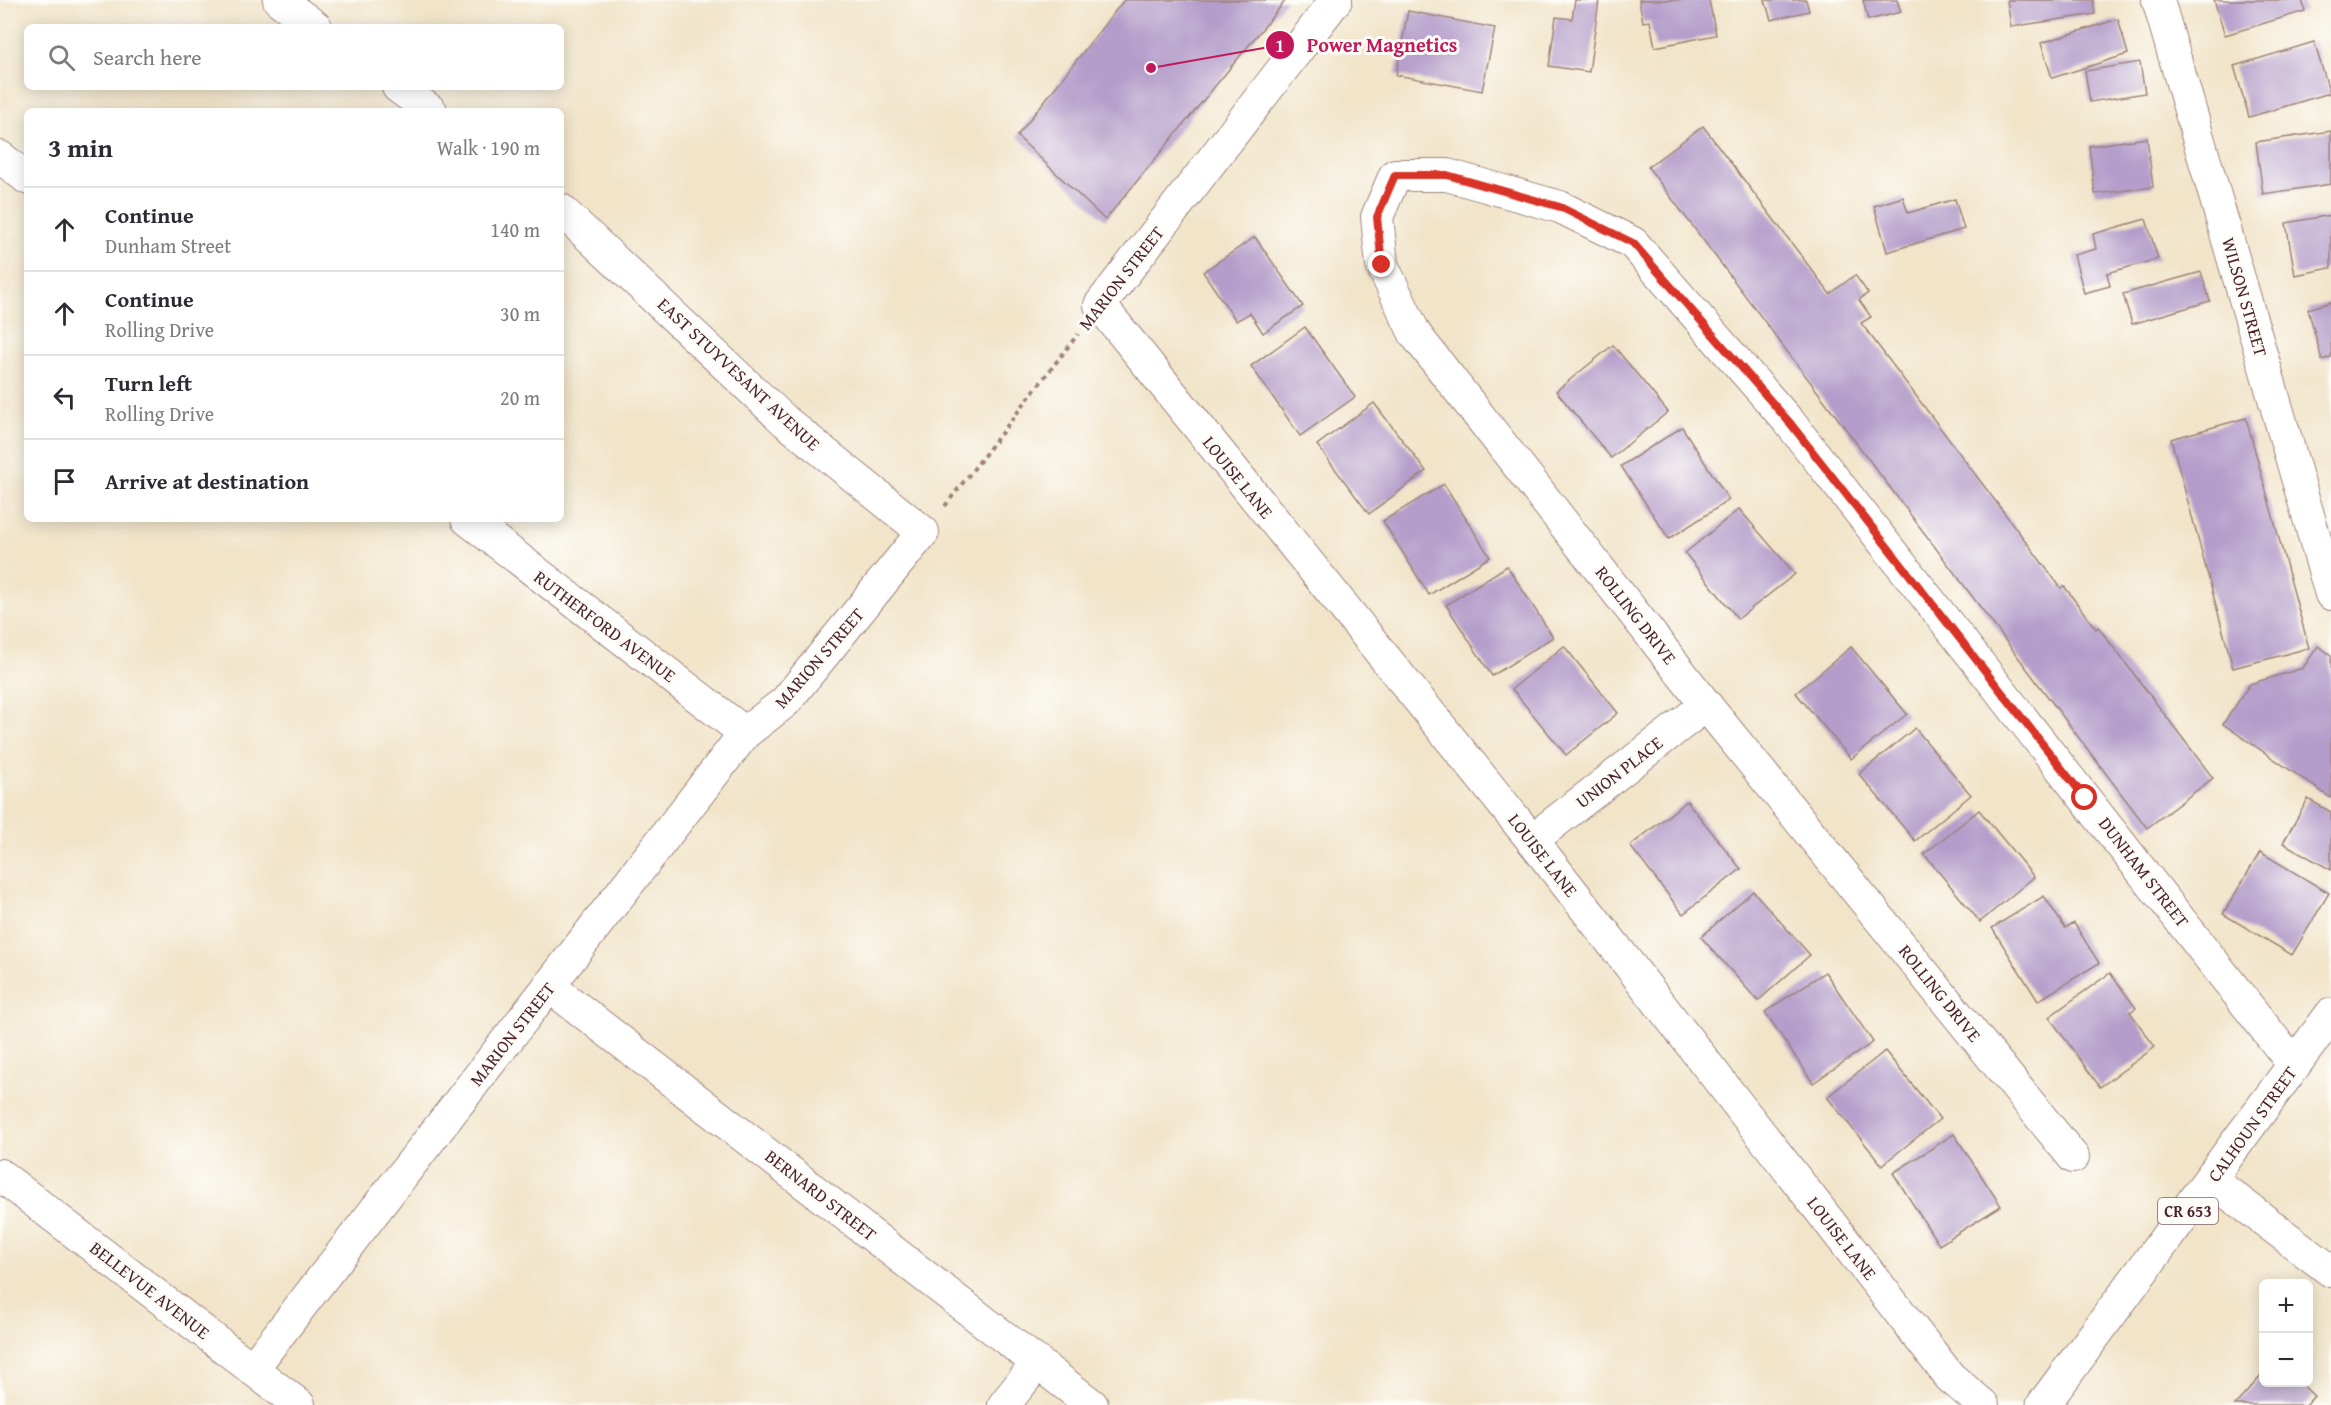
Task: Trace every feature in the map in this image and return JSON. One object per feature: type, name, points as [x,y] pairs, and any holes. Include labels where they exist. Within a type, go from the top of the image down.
[{"type":"main road","name":"CALHOUN STREET","points":[[2043,1405],[2331,1015]]},
{"type":"street","points":[[279,0],[312,24]]},
{"type":"street","name":"MARION STREET","points":[[1100,305],[1336,0]]},
{"type":"street","name":"WILSON STREET","points":[[2158,0],[2331,594]]},
{"type":"street","points":[[402,90],[427,108]]},
{"type":"street","points":[[0,157],[24,176]]},
{"type":"street","name":"ROLLING DRIVE","points":[[1560,207],[1447,175],[1395,175],[1377,217],[1382,265],[1415,334],[1706,705],[2073,1157]]},
{"type":"street","name":"DUNHAM STREET","points":[[1560,207],[1633,243],[1782,414],[2294,1065]]},
{"type":"street","name":"EAST STUYVESANT AVENUE","points":[[564,213],[785,421],[923,532]]},
{"type":"street","name":"LOUISE LANE","points":[[1100,305],[1532,840],[1950,1377],[1983,1405]]},
{"type":"street","name":"RUTHERFORD AVENUE","points":[[471,522],[745,733]]},
{"type":"street","name":"MARION STREET","points":[[252,1369],[745,733],[785,702],[923,532]]},
{"type":"street","name":"UNION PLACE","points":[[1532,840],[1706,705]]},
{"type":"street","name":"BERNARD STREET","points":[[549,986],[1092,1405]]},
{"type":"street","name":"BELLEVUE AVENUE","points":[[0,1175],[299,1405]]},
{"type":"street","points":[[2211,1180],[2331,1270]]},
{"type":"street","points":[[1004,1405],[1038,1362]]},
{"type":"path","name":"MARION STREET","points":[[923,532],[1100,305]]},
{"type":"building","points":[[1124,0],[1286,0],[1105,220],[1017,136]]},
{"type":"building","points":[[1575,0],[1599,0],[1589,72],[1549,66],[1556,17],[1572,19]]},
{"type":"building","points":[[1639,0],[1709,0],[1716,35],[1655,47],[1650,21],[1643,22]]},
{"type":"building","points":[[1765,0],[1806,0],[1809,11],[1771,20]]},
{"type":"building","points":[[1863,0],[1897,0],[1901,12],[1868,20]]},
{"type":"building","points":[[2007,0],[2093,0],[2095,14],[2011,27]]},
{"type":"building","points":[[2214,0],[2302,0],[2305,11],[2225,35]]},
{"type":"building","points":[[1408,11],[1495,28],[1482,91],[1396,75]]},
{"type":"building","points":[[2118,19],[2128,54],[2052,78],[2041,43]]},
{"type":"building","points":[[2314,42],[2330,93],[2249,117],[2234,66]]},
{"type":"building","points":[[2140,62],[2145,93],[2090,102],[2085,71]]},
{"type":"building","points":[[1703,126],[1830,294],[1855,275],[1868,293],[1859,300],[1871,317],[1861,323],[2061,588],[2064,586],[2096,629],[2098,627],[2213,778],[2147,828],[1648,167]]},
{"type":"building","points":[[2331,131],[2331,184],[2263,194],[2256,142]]},
{"type":"building","points":[[2147,138],[2153,187],[2095,194],[2089,146]]},
{"type":"building","points":[[1903,197],[1908,213],[1955,199],[1964,229],[1887,252],[1874,206]]},
{"type":"building","points":[[2331,215],[2331,268],[2295,275],[2286,223]]},
{"type":"building","points":[[2146,219],[2158,259],[2107,273],[2110,286],[2084,293],[2074,255],[2096,249],[2093,234]]},
{"type":"building","points":[[1255,237],[1303,306],[1263,333],[1250,313],[1236,321],[1203,272]]},
{"type":"building","points":[[2201,272],[2210,301],[2132,324],[2123,294]]},
{"type":"building","points":[[2331,302],[2331,357],[2322,360],[2308,309]]},
{"type":"building","points":[[1305,327],[1355,397],[1300,436],[1251,366]]},
{"type":"building","points":[[1613,345],[1668,412],[1611,458],[1556,391]]},
{"type":"building","points":[[1374,403],[1426,471],[1369,514],[1317,445]]},
{"type":"building","points":[[2246,418],[2309,648],[2233,668],[2171,439]]},
{"type":"building","points":[[1682,427],[1729,500],[1669,539],[1621,466]]},
{"type":"building","points":[[1444,484],[1490,557],[1429,595],[1383,521]]},
{"type":"building","points":[[1739,509],[1795,574],[1738,619],[1685,553]]},
{"type":"building","points":[[1507,566],[1553,637],[1492,676],[1446,605]]},
{"type":"building","points":[[1564,646],[1618,713],[1566,755],[1512,689]]},
{"type":"building","points":[[2318,646],[2331,655],[2331,798],[2223,724],[2250,684],[2303,668]]},
{"type":"building","points":[[1851,647],[1907,714],[1851,759],[1796,693]]},
{"type":"building","points":[[1915,728],[1971,795],[1915,841],[1859,774]]},
{"type":"building","points":[[2308,799],[2331,812],[2331,870],[2283,843]]},
{"type":"building","points":[[1687,801],[1741,869],[1683,914],[1630,846]]},
{"type":"building","points":[[1979,810],[2034,877],[1980,922],[1924,854]]},
{"type":"building","points":[[2260,852],[2329,893],[2292,955],[2223,914]]},
{"type":"building","points":[[1753,891],[1810,955],[1758,1001],[1701,937]]},
{"type":"building","points":[[2044,896],[2065,928],[2074,923],[2099,963],[2038,1001],[1992,928]]},
{"type":"building","points":[[1825,972],[1873,1042],[1813,1083],[1765,1012]]},
{"type":"building","points":[[2110,973],[2136,1008],[2130,1012],[2155,1047],[2100,1087],[2049,1017]]},
{"type":"building","points":[[1885,1051],[1940,1119],[1882,1165],[1827,1097]]},
{"type":"building","points":[[1954,1134],[2001,1206],[1939,1245],[1893,1173]]},
{"type":"building","points":[[2259,1379],[2259,1387],[2304,1387],[2314,1396],[2306,1405],[2235,1405]]},
{"type":"place","name":"Power Magnetics","points":[[1151,68]]},
{"type":"route","points":[[1382,265],[1377,217],[1395,175],[1447,175],[1560,207],[1633,243],[1790,423],[2085,798]]}]
